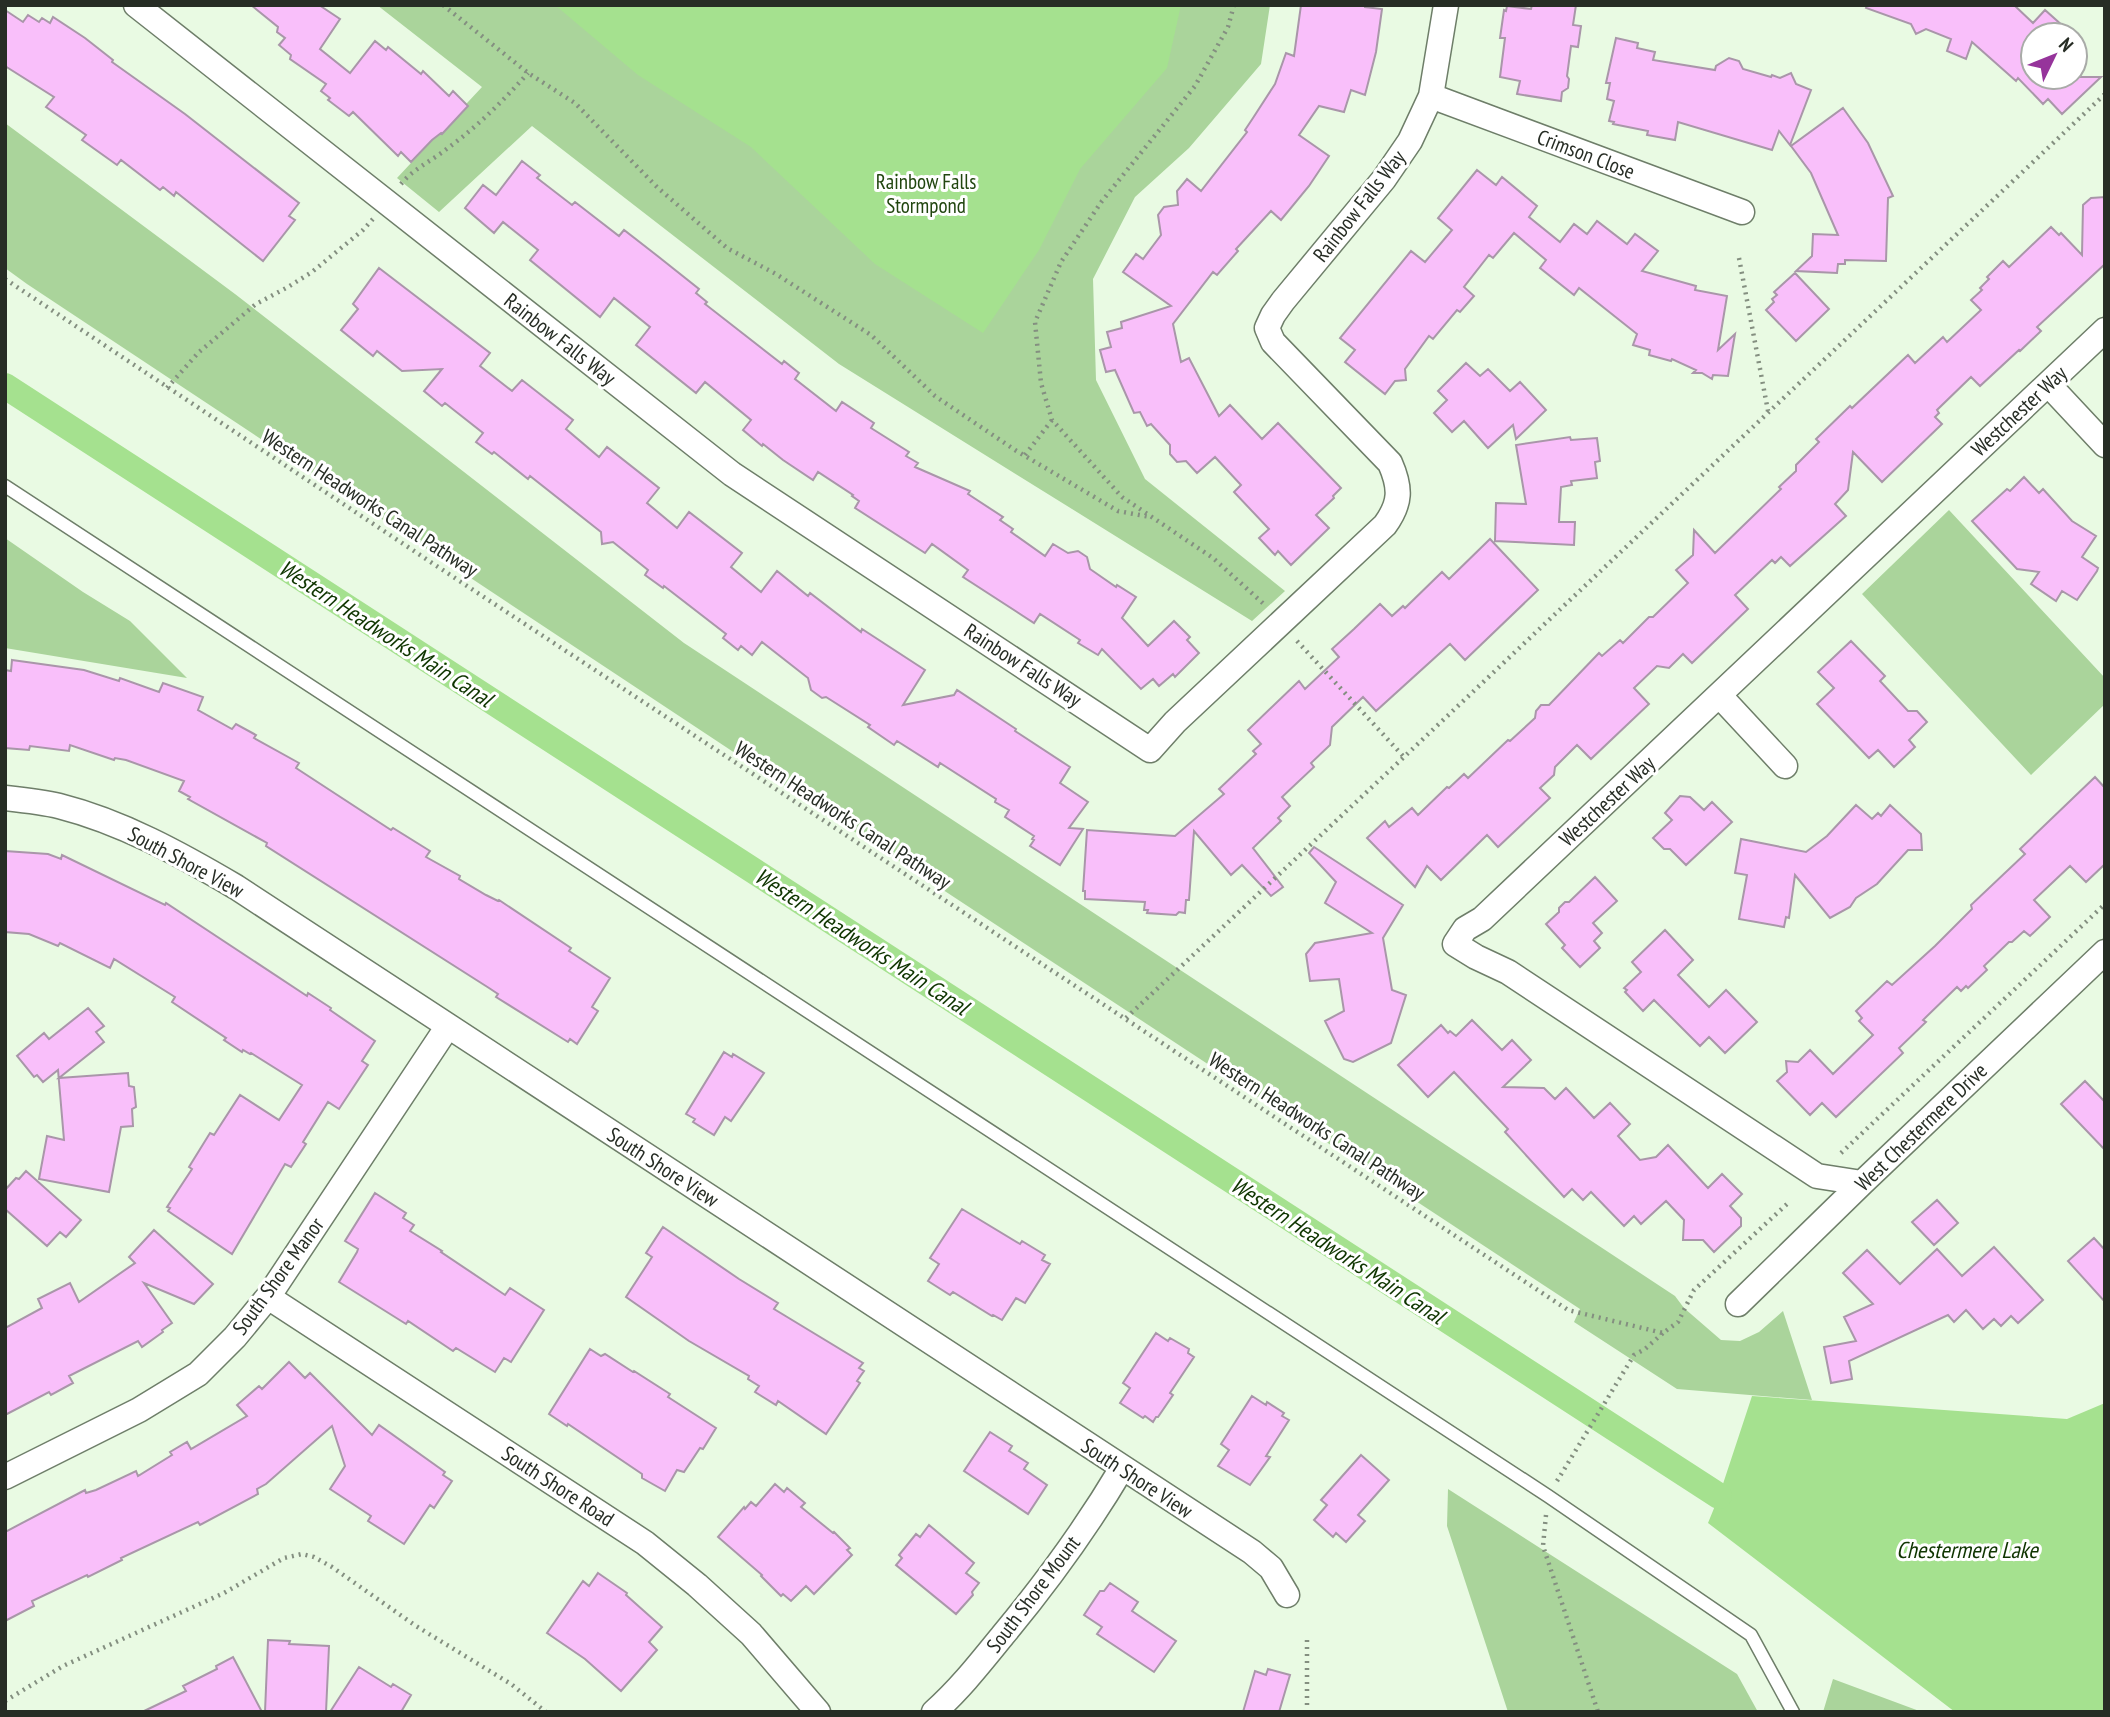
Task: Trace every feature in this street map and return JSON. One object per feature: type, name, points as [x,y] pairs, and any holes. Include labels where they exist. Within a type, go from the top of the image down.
[{"type":"street","name":"Rainbow Falls Way","points":[[136,5],[732,474],[1150,750],[1175,722],[1392,516],[1398,496],[1398,480],[1390,463],[1273,342],[1267,328],[1283,301],[1384,180],[1410,141],[1431,96],[1446,5]]},
{"type":"street","name":"Crimson Close","points":[[1431,96],[1742,212]]},
{"type":"street","name":"Westchester Way","points":[[1862,1183],[1817,1176],[1508,972],[1455,944],[1465,929],[1482,919],[2105,330]]},
{"type":"street","points":[[2048,384],[2105,445]]},
{"type":"street","points":[[1719,695],[1785,766]]},
{"type":"street","name":"South Shore View","points":[[5,798],[58,806],[122,827],[181,855],[236,887],[1252,1552],[1272,1569],[1287,1595]]},
{"type":"street","name":"West Chestermere Drive","points":[[1738,1304],[2105,952]]},
{"type":"street","name":"South Shore Manor","points":[[5,1477],[139,1410],[198,1374],[235,1337],[268,1297],[448,1026]]},
{"type":"street","name":"South Shore Road","points":[[268,1297],[645,1543],[751,1634],[817,1712]]},
{"type":"street","name":"South Shore Mount","points":[[934,1712],[976,1668],[1031,1601],[1061,1561],[1122,1468]]},
{"type":"lane","points":[[5,486],[1548,1496],[1751,1635],[1793,1712]]},
{"type":"path","points":[[443,5],[528,73],[575,103],[657,187],[727,248],[776,275],[871,335],[935,396],[1025,455],[1118,511],[1150,517]]},
{"type":"path","points":[[1234,5],[1228,27],[1195,86],[1102,201],[1061,262],[1035,322],[1041,383],[1052,420],[1122,497],[1213,558],[1267,607]]},
{"type":"path","points":[[400,185],[496,108],[528,73]]},
{"type":"path","points":[[1126,1018],[2105,94]]},
{"type":"path","points":[[167,388],[199,352],[256,304],[312,272],[375,218]]},
{"type":"path","points":[[1739,258],[1768,412]]},
{"type":"path","name":"Western Headworks Canal Pathway","points":[[5,279],[1568,1310],[1663,1333]]},
{"type":"path","points":[[1025,455],[1052,420]]},
{"type":"path","points":[[1294,637],[1404,757]]},
{"type":"path","points":[[1841,1153],[2105,904]]},
{"type":"path","points":[[1598,1712],[1543,1546],[1548,1496],[1634,1355],[1678,1322],[1694,1290],[1787,1205]]},
{"type":"path","points":[[5,1701],[63,1666],[224,1593],[284,1558],[302,1554],[332,1567],[416,1626],[511,1684],[547,1712]]},
{"type":"path","points":[[1307,1636],[1307,1712]]},
{"type":"green space","name":"Rainbow Falls Stormpond","points":[[377,5],[1270,5],[1261,64],[1189,148],[1135,197],[1093,279],[1096,380],[1145,479],[1285,591],[1252,621],[839,364],[532,126],[439,212],[397,178],[482,87]]},
{"type":"green space","points":[[5,123],[235,294],[684,643],[1675,1296],[1684,1308],[1721,1340],[1740,1341],[1759,1332],[1783,1311],[1812,1400],[1677,1389],[1574,1322],[1580,1309],[27,284],[5,268]]},
{"type":"green space","points":[[1949,510],[2105,678],[2105,704],[2031,775],[1862,594]]},
{"type":"green space","points":[[5,538],[130,621],[187,678],[5,648]]},
{"type":"green space","points":[[1448,1489],[1737,1674],[1758,1712],[1508,1712],[1447,1526]]},
{"type":"green space","points":[[1833,1679],[1922,1712],[1823,1712]]},
{"type":"water","points":[[555,5],[1181,5],[1167,68],[1080,169],[1039,250],[983,333],[875,264],[751,147],[638,75]]},
{"type":"water","name":"Chestermere Lake","points":[[1752,1396],[2067,1419],[2105,1403],[2105,1712],[1955,1712],[1708,1523]]},
{"type":"building","points":[[251,5],[319,5],[340,19],[320,49],[350,73],[375,41],[386,50],[388,47],[421,74],[423,71],[449,96],[453,91],[468,106],[411,162],[401,152],[398,156],[353,112],[349,116],[328,100],[330,98],[321,91],[326,84],[290,59],[291,55],[279,45],[285,38],[277,32],[278,27]]},
{"type":"building","points":[[1301,5],[1365,5],[1382,9],[1376,52],[1365,95],[1351,90],[1344,112],[1319,106],[1299,135],[1329,156],[1309,186],[1281,220],[1271,211],[1236,249],[1238,251],[1217,275],[1213,272],[1173,324],[1181,362],[1189,358],[1219,416],[1230,405],[1262,439],[1278,423],[1341,488],[1316,515],[1329,528],[1291,565],[1278,551],[1275,555],[1259,538],[1269,529],[1234,492],[1241,485],[1215,457],[1197,473],[1186,461],[1177,462],[1170,454],[1170,445],[1151,424],[1147,426],[1140,412],[1134,413],[1115,370],[1106,372],[1100,350],[1111,347],[1107,332],[1122,328],[1121,322],[1171,306],[1123,272],[1136,254],[1143,259],[1161,235],[1158,215],[1164,207],[1178,205],[1177,191],[1187,179],[1201,191],[1247,132],[1245,130],[1275,84],[1286,53],[1294,56]]},
{"type":"building","points":[[1532,5],[1576,5],[1573,25],[1581,26],[1578,47],[1571,46],[1568,88],[1562,92],[1561,101],[1517,94],[1520,81],[1500,77],[1505,38],[1500,38],[1504,10],[1506,11],[1507,6],[1531,9]]},
{"type":"building","points":[[1867,5],[2014,5],[2031,21],[2019,21],[2019,79],[2016,81],[1972,42],[1966,59],[1947,51],[1951,39],[1926,29],[1916,34],[1911,24],[1866,8]]},
{"type":"building","points":[[5,10],[23,22],[28,15],[39,22],[42,18],[50,23],[53,17],[85,38],[113,60],[112,62],[185,114],[299,203],[289,216],[295,220],[263,261],[176,192],[174,196],[163,187],[160,190],[121,160],[117,165],[82,140],[86,135],[46,107],[54,97],[5,66]]},
{"type":"building","points":[[2045,10],[2057,21],[2035,21]]},
{"type":"building","points":[[1616,38],[1638,43],[1637,48],[1655,52],[1653,60],[1715,70],[1716,66],[1729,58],[1739,61],[1743,69],[1771,77],[1780,78],[1791,73],[1796,84],[1811,90],[1790,145],[1779,131],[1772,150],[1678,122],[1675,140],[1647,135],[1648,131],[1613,124],[1614,122],[1609,121],[1614,101],[1607,99],[1610,83],[1606,83]]},
{"type":"building","points":[[2089,77],[2101,77],[2089,88]]},
{"type":"building","points":[[2030,91],[2086,91],[2062,114],[2048,99],[2043,104]]},
{"type":"building","points":[[1843,108],[1868,143],[1893,196],[1888,198],[1886,261],[1845,260],[1845,264],[1838,264],[1837,273],[1796,271],[1812,256],[1813,234],[1838,235],[1811,173],[1791,146]]},
{"type":"building","points":[[522,161],[540,175],[537,178],[572,205],[575,202],[619,236],[624,230],[699,289],[696,293],[707,302],[705,304],[782,364],[784,361],[799,373],[795,379],[836,411],[842,402],[874,423],[871,428],[909,452],[906,456],[918,463],[915,467],[970,491],[968,494],[1003,517],[1000,520],[1013,529],[1011,532],[1045,556],[1053,544],[1068,553],[1078,551],[1087,557],[1090,569],[1136,597],[1122,618],[1148,646],[1174,621],[1190,637],[1187,640],[1199,653],[1175,677],[1173,674],[1159,686],[1153,679],[1141,689],[1102,649],[1098,655],[1040,614],[1034,623],[963,577],[968,570],[932,544],[925,553],[855,508],[859,501],[853,495],[818,472],[813,480],[763,444],[762,446],[743,430],[751,420],[705,382],[696,393],[636,345],[650,327],[614,298],[600,317],[530,260],[538,250],[503,222],[494,233],[465,208],[483,185],[496,195]]},
{"type":"building","points":[[1477,170],[1496,185],[1502,177],[1537,206],[1529,217],[1560,242],[1574,224],[1587,234],[1597,221],[1627,244],[1635,234],[1658,251],[1642,271],[1696,286],[1695,290],[1727,296],[1718,350],[1735,334],[1728,376],[1713,375],[1712,379],[1702,373],[1693,373],[1696,370],[1672,359],[1671,361],[1649,355],[1650,350],[1633,345],[1637,334],[1579,288],[1574,295],[1540,268],[1546,260],[1514,233],[1493,258],[1489,255],[1464,287],[1474,296],[1460,312],[1457,310],[1433,339],[1429,336],[1405,369],[1406,380],[1395,381],[1385,394],[1345,362],[1355,350],[1340,338],[1411,251],[1425,262],[1452,230],[1438,218]]},
{"type":"building","points":[[2105,197],[2105,264],[2037,327],[2041,331],[1980,386],[1971,377],[1937,410],[1939,413],[1935,417],[1942,424],[1882,482],[1853,452],[1848,490],[1835,504],[1846,516],[1790,566],[1781,557],[1775,563],[1772,560],[1735,595],[1748,609],[1692,663],[1683,654],[1669,668],[1657,666],[1634,688],[1649,704],[1591,759],[1577,745],[1555,767],[1554,775],[1540,788],[1550,798],[1498,847],[1487,835],[1441,880],[1427,866],[1415,887],[1367,838],[1385,821],[1389,827],[1412,808],[1418,815],[1464,774],[1468,778],[1535,718],[1541,705],[1549,705],[1599,653],[1602,656],[1620,640],[1623,643],[1649,617],[1653,617],[1688,583],[1676,570],[1693,555],[1694,530],[1715,553],[1781,489],[1779,487],[1796,471],[1796,465],[1819,442],[1816,439],[1850,406],[1852,408],[1908,355],[1915,363],[1943,337],[1947,342],[1981,310],[1971,300],[1982,290],[1980,288],[1989,279],[1987,277],[2003,261],[2009,267],[2051,227],[2059,235],[2061,233],[2082,255],[2083,205],[2091,198]]},
{"type":"building","points":[[379,268],[490,353],[480,366],[512,391],[522,380],[573,420],[566,429],[599,457],[607,447],[659,488],[647,503],[677,528],[689,512],[742,553],[731,567],[761,592],[777,571],[861,632],[862,629],[925,670],[903,705],[954,695],[957,690],[1070,767],[1060,783],[1088,802],[1069,828],[1083,829],[1060,865],[1030,846],[1034,836],[1005,817],[1009,810],[995,802],[996,799],[940,763],[938,767],[897,741],[894,745],[868,727],[870,725],[826,697],[822,698],[811,690],[808,678],[762,642],[752,655],[741,646],[738,650],[723,638],[726,634],[664,586],[663,588],[645,575],[648,570],[613,542],[602,544],[601,532],[530,476],[528,479],[494,452],[492,454],[476,442],[483,433],[445,403],[442,406],[424,391],[442,369],[402,371],[377,351],[373,356],[341,330],[358,309],[353,304]]},
{"type":"building","points":[[1795,273],[1829,309],[1796,341],[1766,310],[1774,302],[1772,299],[1777,295],[1774,292]]},
{"type":"building","points":[[1466,363],[1480,376],[1488,369],[1510,391],[1520,382],[1546,410],[1516,439],[1513,425],[1488,448],[1464,421],[1452,432],[1434,413],[1447,400],[1438,391]]},
{"type":"building","points":[[1570,437],[1571,440],[1597,438],[1600,461],[1595,462],[1597,478],[1571,481],[1572,485],[1561,487],[1559,522],[1575,522],[1574,545],[1495,541],[1496,503],[1526,504],[1516,445]]},
{"type":"building","points":[[2024,477],[2039,493],[2043,489],[2072,521],[2096,536],[2082,557],[2098,568],[2077,600],[2062,591],[2056,601],[2031,584],[2039,572],[2017,569],[1972,521]]},
{"type":"building","points":[[1490,539],[1538,590],[1465,660],[1450,644],[1376,711],[1363,697],[1332,727],[1330,745],[1311,763],[1314,767],[1282,797],[1290,806],[1278,818],[1281,821],[1253,848],[1283,887],[1271,896],[1242,865],[1231,875],[1194,831],[1189,900],[1186,900],[1185,913],[1147,913],[1148,910],[1144,910],[1145,902],[1085,899],[1083,891],[1087,830],[1175,836],[1224,794],[1219,789],[1256,754],[1253,751],[1261,744],[1248,730],[1299,681],[1305,689],[1339,657],[1332,649],[1380,604],[1392,616],[1403,606],[1405,608],[1442,572],[1449,579]]},
{"type":"building","points":[[1851,641],[1885,676],[1880,681],[1908,711],[1917,711],[1927,722],[1909,740],[1915,747],[1894,767],[1878,750],[1869,758],[1817,704],[1834,688],[1818,672]]},
{"type":"building","points":[[12,660],[84,670],[119,681],[120,678],[159,692],[163,683],[203,697],[198,710],[232,729],[236,724],[256,735],[254,738],[299,763],[296,768],[391,830],[393,828],[430,851],[426,857],[460,876],[459,879],[486,895],[499,900],[571,948],[569,951],[610,978],[592,1007],[598,1011],[577,1044],[570,1039],[568,1042],[496,997],[498,994],[266,846],[267,843],[188,799],[190,797],[179,791],[184,781],[126,760],[114,760],[70,745],[69,751],[30,746],[29,750],[5,748],[5,670],[11,671]]},
{"type":"building","points":[[2095,777],[2105,788],[2105,864],[2086,882],[2070,866],[2034,900],[2050,917],[2030,936],[2024,931],[2009,942],[1984,966],[1987,970],[1968,988],[1966,986],[1961,991],[1957,987],[1899,1048],[1903,1053],[1836,1117],[1822,1103],[1810,1115],[1777,1081],[1787,1072],[1786,1061],[1798,1062],[1810,1050],[1833,1074],[1873,1035],[1859,1021],[1862,1018],[1856,1011],[1887,981],[1892,985],[1935,946],[1972,909],[1971,905],[2025,854],[2020,849]]},
{"type":"building","points":[[1680,796],[1690,797],[1704,810],[1712,802],[1732,822],[1686,865],[1670,849],[1664,849],[1653,838],[1672,820],[1665,813]]},
{"type":"building","points":[[1856,805],[1872,819],[1878,813],[1881,816],[1890,805],[1921,834],[1922,850],[1908,850],[1877,884],[1856,898],[1850,907],[1830,918],[1795,875],[1789,918],[1786,917],[1784,927],[1739,919],[1747,875],[1735,873],[1741,839],[1806,852],[1827,836]]},
{"type":"building","points":[[1314,847],[1403,905],[1383,938],[1392,990],[1406,995],[1391,1043],[1353,1062],[1344,1059],[1325,1021],[1344,1011],[1339,979],[1310,981],[1306,954],[1315,943],[1372,933],[1325,903],[1336,882],[1309,853]]},
{"type":"building","points":[[5,851],[48,854],[61,859],[62,855],[165,905],[166,903],[307,996],[308,993],[331,1008],[330,1010],[375,1041],[362,1061],[368,1065],[339,1109],[328,1102],[303,1142],[306,1144],[291,1167],[285,1164],[232,1254],[168,1211],[170,1208],[167,1207],[192,1169],[189,1167],[210,1133],[214,1135],[240,1095],[279,1120],[302,1085],[251,1053],[242,1052],[224,1040],[226,1038],[172,1002],[175,997],[114,959],[110,968],[60,943],[58,946],[29,934],[5,932]]},
{"type":"building","points":[[1595,877],[1617,901],[1593,923],[1602,933],[1594,941],[1600,948],[1580,967],[1562,948],[1565,945],[1546,924],[1565,902],[1569,902]]},
{"type":"building","points":[[1665,930],[1693,960],[1678,975],[1709,1007],[1726,990],[1757,1022],[1725,1053],[1709,1037],[1700,1046],[1654,1000],[1643,1011],[1625,992],[1627,990],[1624,988],[1641,972],[1632,962]]},
{"type":"building","points":[[88,1008],[104,1026],[96,1032],[104,1042],[59,1078],[128,1073],[129,1086],[134,1087],[136,1107],[132,1109],[133,1126],[121,1127],[109,1192],[39,1179],[47,1136],[64,1140],[58,1070],[43,1082],[37,1075],[34,1077],[17,1056],[44,1033],[49,1039]]},
{"type":"building","points":[[1472,1020],[1502,1050],[1512,1040],[1531,1060],[1503,1087],[1544,1088],[1555,1099],[1566,1088],[1594,1118],[1610,1103],[1630,1124],[1618,1136],[1640,1160],[1656,1157],[1668,1145],[1708,1188],[1722,1174],[1742,1194],[1730,1206],[1741,1218],[1741,1226],[1714,1252],[1703,1240],[1683,1240],[1684,1220],[1666,1201],[1641,1224],[1634,1216],[1624,1226],[1591,1192],[1583,1200],[1572,1189],[1564,1197],[1505,1132],[1508,1129],[1454,1072],[1428,1097],[1398,1065],[1441,1025],[1448,1033],[1450,1031],[1456,1036]]},
{"type":"building","points":[[724,1052],[732,1057],[733,1054],[764,1073],[731,1121],[725,1117],[714,1135],[693,1122],[695,1119],[686,1114]]},
{"type":"building","points":[[2085,1081],[2105,1102],[2105,1150],[2061,1104]]},
{"type":"building","points":[[26,1171],[81,1220],[66,1237],[60,1232],[47,1246],[5,1209],[5,1190]]},
{"type":"building","points":[[375,1193],[406,1213],[403,1218],[414,1225],[410,1231],[505,1295],[510,1288],[544,1310],[511,1362],[504,1358],[495,1372],[456,1348],[453,1351],[408,1321],[406,1324],[339,1282],[358,1249],[345,1241]]},
{"type":"building","points":[[1937,1200],[1958,1223],[1934,1245],[1912,1222]]},
{"type":"building","points":[[962,1209],[1020,1244],[1022,1241],[1045,1255],[1042,1260],[1050,1264],[1025,1303],[1016,1298],[1002,1320],[953,1292],[950,1295],[928,1281],[939,1264],[930,1258]]},
{"type":"building","points":[[663,1227],[778,1303],[774,1309],[863,1363],[859,1368],[864,1371],[857,1381],[860,1383],[826,1434],[778,1401],[776,1405],[755,1392],[759,1386],[748,1379],[749,1376],[689,1341],[626,1297],[652,1257],[646,1253]]},
{"type":"building","points":[[154,1230],[213,1284],[194,1304],[144,1283],[172,1323],[162,1330],[163,1332],[142,1347],[138,1341],[69,1376],[73,1383],[5,1415],[5,1328],[42,1308],[38,1299],[70,1283],[79,1302],[135,1263],[129,1257]]},
{"type":"building","points":[[2094,1238],[2105,1250],[2105,1302],[2068,1261]]},
{"type":"building","points":[[1994,1247],[2043,1300],[2018,1323],[2011,1316],[2001,1326],[1994,1319],[1983,1329],[1966,1310],[1954,1322],[1948,1315],[1849,1361],[1852,1379],[1831,1383],[1824,1347],[1856,1341],[1844,1317],[1873,1304],[1843,1273],[1867,1250],[1900,1284],[1937,1249],[1962,1276]]},
{"type":"building","points":[[1156,1333],[1189,1349],[1188,1353],[1194,1357],[1170,1393],[1173,1395],[1153,1422],[1120,1403],[1130,1388],[1123,1383]]},
{"type":"building","points":[[590,1349],[601,1356],[605,1354],[634,1371],[716,1428],[684,1472],[677,1470],[665,1491],[642,1478],[642,1474],[568,1424],[567,1426],[549,1414]]},
{"type":"building","points":[[289,1362],[305,1378],[310,1373],[372,1435],[379,1425],[445,1472],[443,1475],[452,1481],[434,1508],[430,1505],[404,1544],[368,1521],[371,1516],[330,1489],[345,1466],[332,1426],[257,1489],[258,1494],[200,1525],[198,1522],[121,1558],[122,1560],[88,1577],[87,1575],[32,1601],[34,1606],[5,1621],[5,1532],[85,1490],[86,1493],[96,1490],[136,1471],[138,1476],[172,1455],[170,1452],[187,1442],[191,1449],[247,1416],[237,1405],[259,1386],[262,1389]]},
{"type":"building","points":[[1252,1396],[1284,1413],[1282,1416],[1289,1420],[1266,1456],[1270,1457],[1250,1485],[1218,1466],[1229,1450],[1221,1444]]},
{"type":"building","points":[[990,1432],[1012,1446],[1009,1451],[1028,1463],[1024,1469],[1047,1485],[1028,1514],[964,1471]]},
{"type":"building","points":[[1361,1455],[1389,1480],[1358,1515],[1365,1521],[1346,1542],[1336,1533],[1333,1537],[1314,1520],[1327,1505],[1321,1500]]},
{"type":"building","points":[[775,1484],[784,1492],[787,1488],[805,1503],[801,1507],[834,1532],[850,1548],[847,1550],[852,1555],[814,1594],[806,1586],[791,1601],[783,1594],[781,1596],[762,1575],[718,1537],[744,1507],[745,1509],[751,1502],[756,1506]]},
{"type":"building","points":[[929,1525],[974,1563],[966,1573],[979,1583],[972,1592],[973,1595],[956,1614],[896,1565],[902,1558],[899,1555],[916,1534],[920,1537]]},
{"type":"building","points":[[598,1573],[627,1593],[626,1595],[662,1627],[649,1642],[657,1650],[621,1691],[585,1659],[547,1633],[583,1581],[589,1586]]},
{"type":"building","points":[[1110,1583],[1138,1602],[1132,1611],[1176,1641],[1154,1672],[1097,1634],[1102,1627],[1084,1615],[1100,1591],[1104,1591]]},
{"type":"building","points":[[268,1640],[329,1646],[326,1712],[265,1712]]},
{"type":"building","points":[[233,1657],[262,1712],[142,1712],[186,1691],[183,1686],[217,1669],[216,1666]]},
{"type":"building","points":[[359,1667],[391,1687],[393,1684],[411,1695],[401,1712],[330,1712]]},
{"type":"building","points":[[1268,1669],[1290,1675],[1279,1712],[1243,1712],[1255,1671],[1266,1675]]},
{"type":"waterway","name":"Western Headworks Main Canal","points":[[5,386],[1719,1496]]}]
